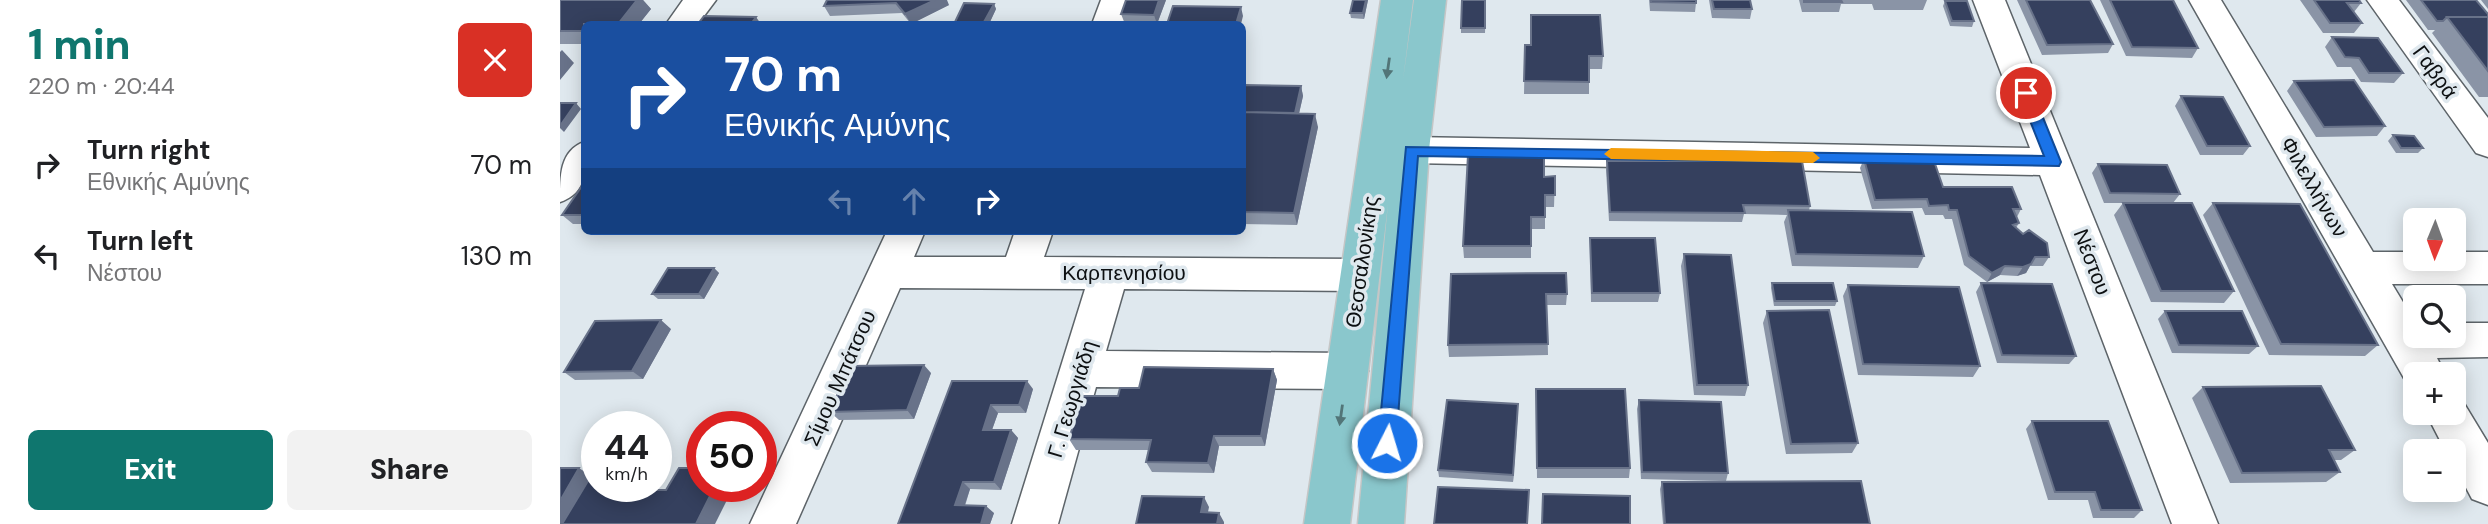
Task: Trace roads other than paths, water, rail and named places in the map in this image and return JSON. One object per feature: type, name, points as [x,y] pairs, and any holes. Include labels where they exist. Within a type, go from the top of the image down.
[{"type":"main road","name":"Θεσσαλονίκης","points":[[1327,524],[1397,0]]},
{"type":"main road","name":"Θεσσαλονίκης","points":[[1381,524],[1411,150],[1430,0]]},
{"type":"street","points":[[684,21],[700,0]]},
{"type":"street","points":[[1109,21],[1117,0]]},
{"type":"street","name":"Νέστου","points":[[1989,0],[2195,524]]},
{"type":"street","name":"Φιλελλήνων","points":[[2205,0],[2414,358]]},
{"type":"street","name":"Γαβρά","points":[[2383,0],[2488,144]]},
{"type":"street","points":[[1411,150],[2053,162]]},
{"type":"street","points":[[560,188],[581,159]]},
{"type":"street","name":"Σίμου Μπάτσου","points":[[773,524],[904,235]]},
{"type":"street","points":[[1020,272],[1033,235]]},
{"type":"street","points":[[2361,268],[2488,268]]},
{"type":"street","name":"Καρπενησίου","points":[[887,272],[1360,275]]},
{"type":"street","name":"Γ. Γεωργιάδη","points":[[1035,524],[1109,273]]},
{"type":"street","points":[[2414,358],[2488,340]]},
{"type":"street","points":[[1081,369],[1347,370]]},
{"type":"street","points":[[2454,425],[2488,484]]}]
